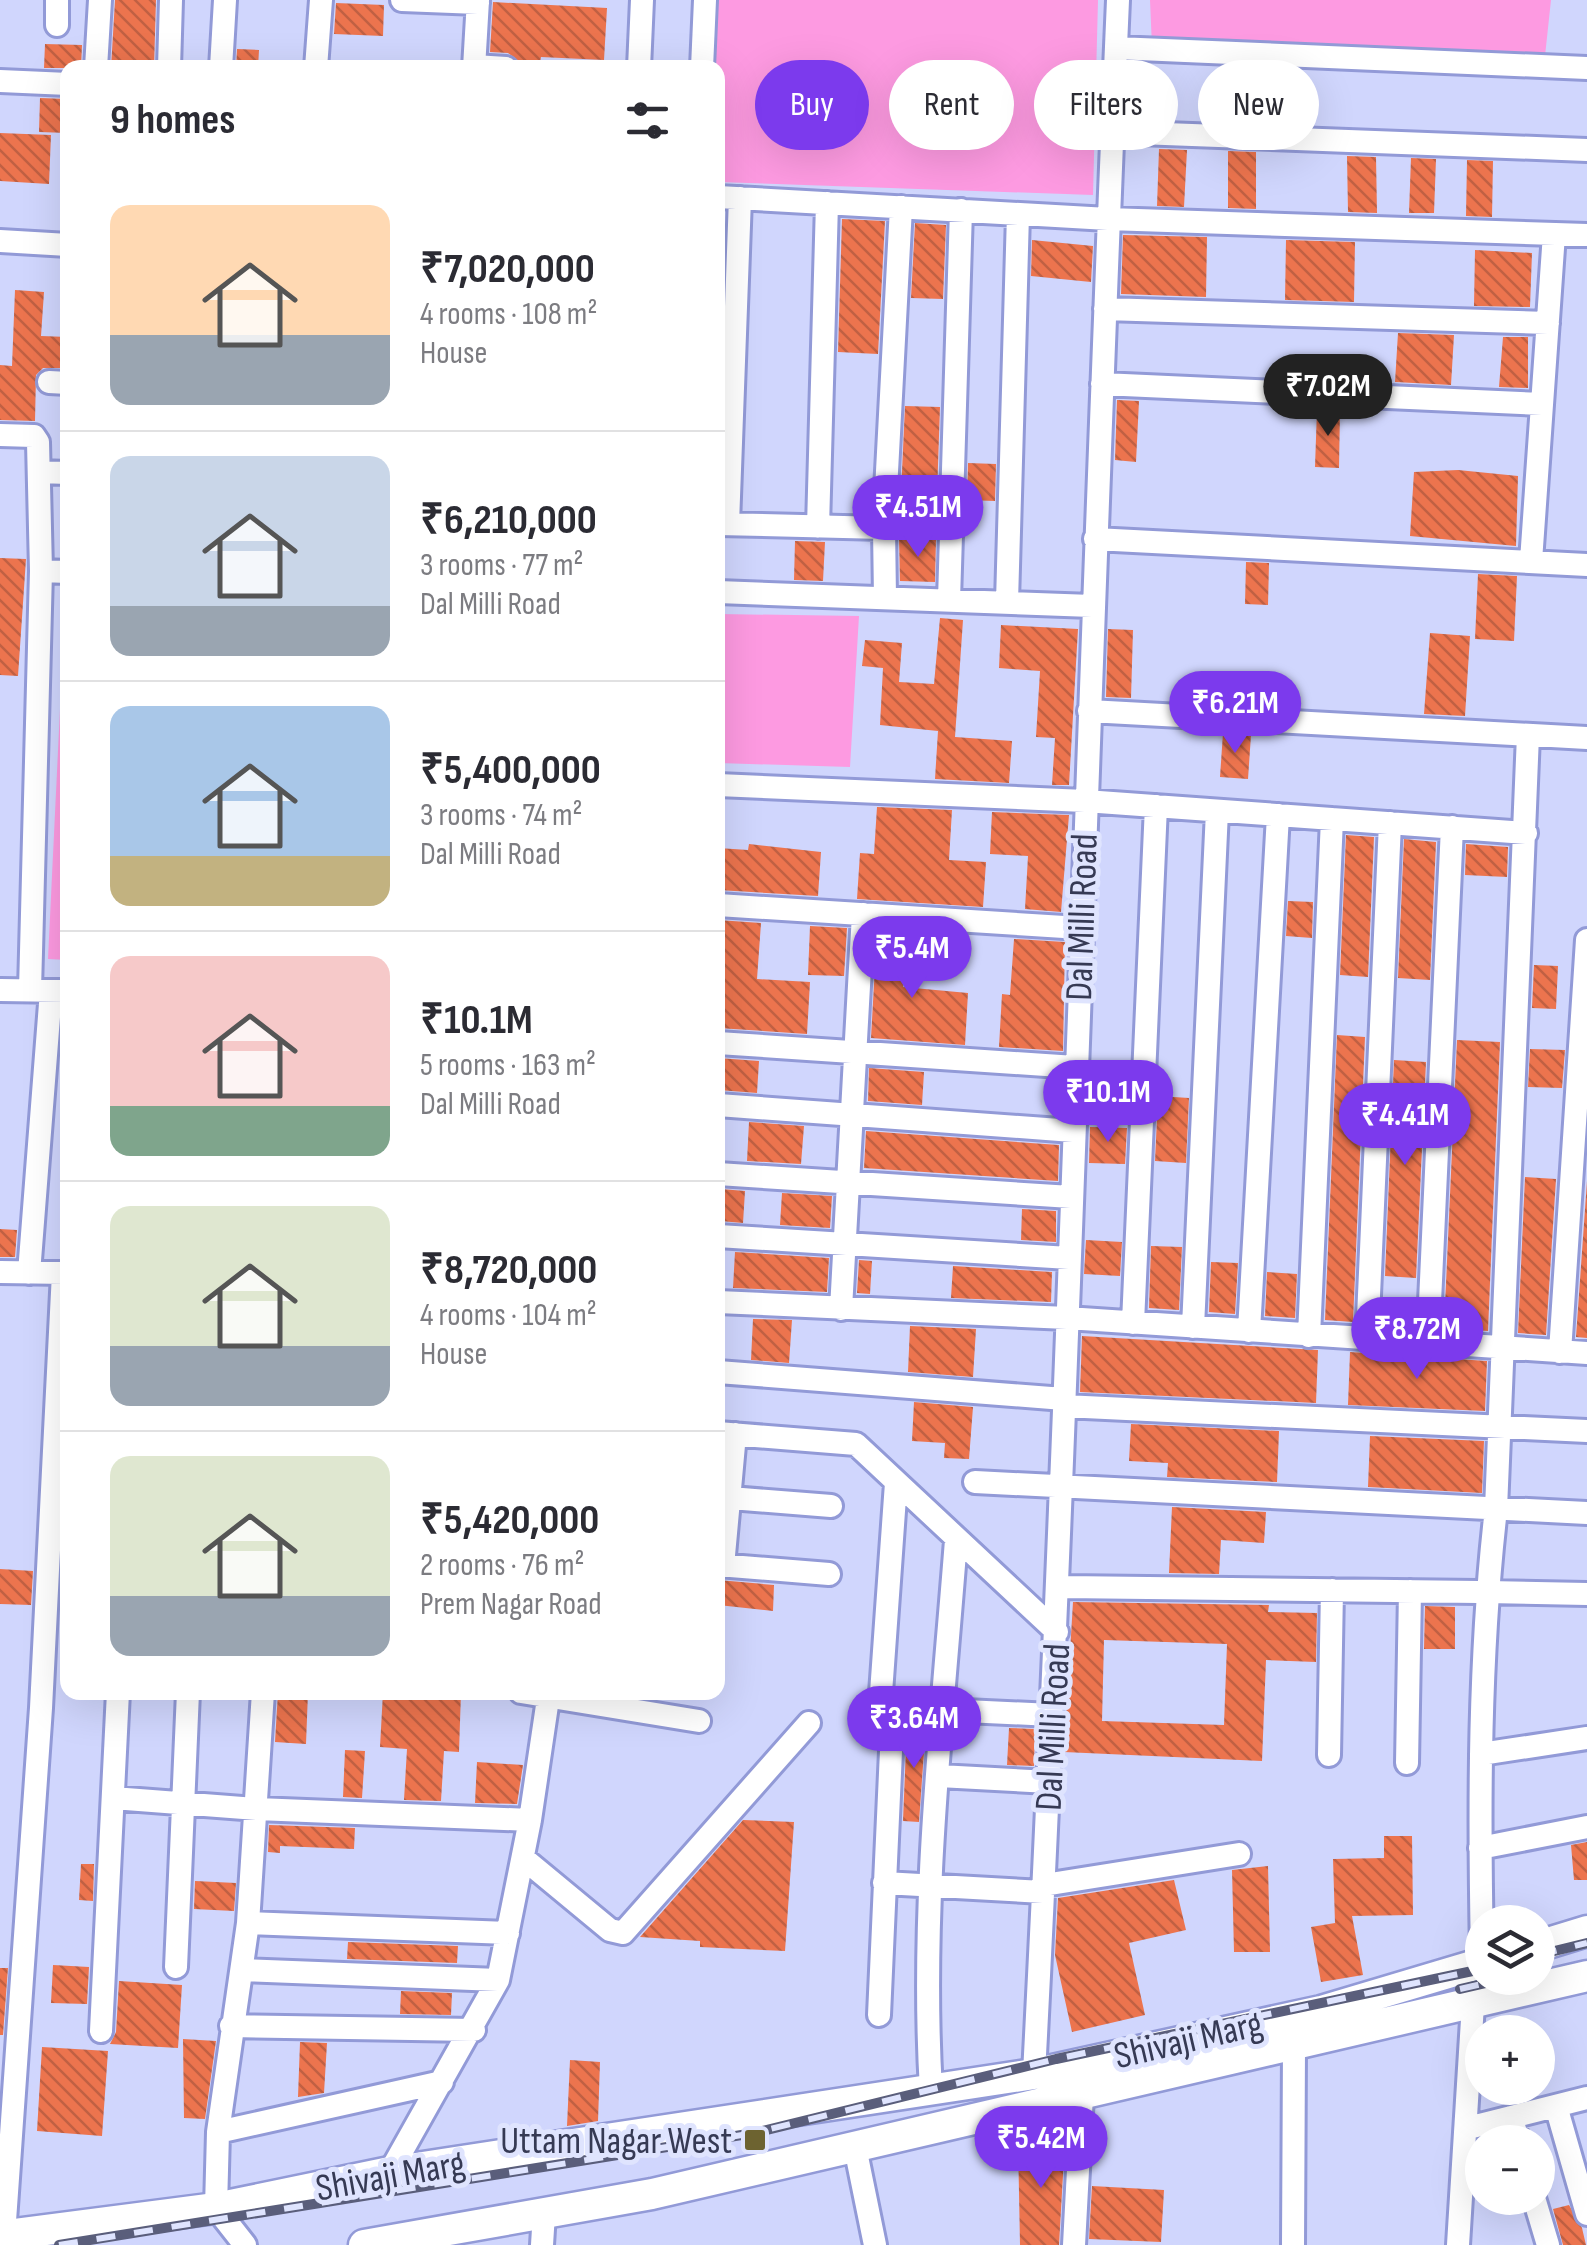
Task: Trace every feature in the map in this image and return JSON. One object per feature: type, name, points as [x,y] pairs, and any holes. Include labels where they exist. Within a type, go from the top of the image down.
[{"type":"main road","points":[[1555,1941],[1587,1931]]},
{"type":"main road","name":"Shivaji Marg","points":[[2,2235],[216,2208],[390,2172],[1034,2074],[1285,2018],[1465,1968]]},
{"type":"main road","name":"Shivaji Marg","points":[[364,2245],[652,2194],[1294,2048],[1587,1976]]},
{"type":"street","points":[[56,26],[57,0]]},
{"type":"street","points":[[96,60],[100,0]]},
{"type":"street","points":[[168,60],[172,0]]},
{"type":"street","points":[[221,60],[225,0]]},
{"type":"street","points":[[317,60],[321,0]]},
{"type":"street","points":[[402,0],[478,1],[474,60]]},
{"type":"street","points":[[638,60],[642,0]]},
{"type":"street","points":[[702,60],[705,0]]},
{"type":"street","name":"Dal Milli Road","points":[[1115,60],[1118,0]]},
{"type":"street","points":[[1116,48],[1587,68]]},
{"type":"street","points":[[0,81],[60,84]]},
{"type":"street","points":[[1178,135],[1587,150]]},
{"type":"street","name":"Dal Milli Road","points":[[1034,2074],[1057,1632],[1111,150]]},
{"type":"street","points":[[725,415],[729,197],[1108,219],[1587,235]]},
{"type":"street","points":[[818,528],[828,202]]},
{"type":"street","points":[[885,598],[884,528],[901,207]]},
{"type":"street","points":[[949,600],[961,210]]},
{"type":"street","points":[[1007,602],[1018,214]]},
{"type":"street","points":[[1531,560],[1554,234]]},
{"type":"street","points":[[0,241],[60,245]]},
{"type":"street","points":[[1105,309],[1548,324]]},
{"type":"street","points":[[1102,384],[1542,404]]},
{"type":"street","points":[[0,435],[37,438],[39,472],[50,991],[29,1273]]},
{"type":"street","points":[[39,472],[60,473]]},
{"type":"street","points":[[725,524],[884,528]]},
{"type":"street","points":[[1096,538],[1587,565]]},
{"type":"street","points":[[41,571],[60,572]]},
{"type":"street","points":[[725,592],[1092,606]]},
{"type":"street","points":[[1089,711],[1587,738]]},
{"type":"street","points":[[1481,1905],[1482,1592],[1496,1509],[1528,736]]},
{"type":"street","points":[[725,785],[1085,801],[1526,832]]},
{"type":"street","points":[[1133,1323],[1156,806]]},
{"type":"street","points":[[1193,1327],[1217,811]]},
{"type":"street","points":[[1248,1331],[1278,815]]},
{"type":"street","points":[[1309,1336],[1332,819]]},
{"type":"street","points":[[1367,1340],[1390,823]]},
{"type":"street","points":[[1428,1345],[1452,828]]},
{"type":"street","points":[[725,905],[1080,928]]},
{"type":"street","points":[[840,1309],[862,914]]},
{"type":"street","points":[[1560,1352],[1584,1037],[1587,940]]},
{"type":"street","points":[[0,990],[50,991]]},
{"type":"street","points":[[725,1043],[1076,1067]]},
{"type":"street","points":[[725,1106],[1073,1130]]},
{"type":"street","points":[[725,1174],[1071,1197]]},
{"type":"street","points":[[725,1236],[1069,1258]]},
{"type":"street","points":[[0,1272],[60,1273]]},
{"type":"street","points":[[725,1302],[1067,1318],[1587,1353]]},
{"type":"street","points":[[2,2235],[9,2034],[42,1708],[60,1368]]},
{"type":"street","points":[[725,1373],[1064,1402],[1587,1431]]},
{"type":"street","points":[[726,1433],[856,1444],[1057,1632]]},
{"type":"street","points":[[974,1482],[1587,1513]]},
{"type":"street","points":[[896,1483],[880,1707],[1052,1715]]},
{"type":"street","points":[[725,1497],[831,1506]]},
{"type":"street","points":[[931,2090],[926,2008],[956,1540]]},
{"type":"street","points":[[725,1565],[829,1574]]},
{"type":"street","points":[[1065,1587],[1587,1594]]},
{"type":"street","points":[[1328,1756],[1332,1590]]},
{"type":"street","points":[[1408,1763],[1410,1591]]},
{"type":"street","points":[[101,2032],[118,1700]]},
{"type":"street","points":[[176,1967],[188,1700]]},
{"type":"street","points":[[245,2245],[216,2208],[218,2132],[248,1924],[263,1700]]},
{"type":"street","points":[[390,2172],[474,2030],[498,1980],[530,1820],[548,1700]]},
{"type":"street","points":[[582,1700],[699,1721]]},
{"type":"street","points":[[879,2016],[892,1707]]},
{"type":"street","points":[[522,1858],[610,1930],[623,1933],[808,1724]]},
{"type":"street","points":[[1481,1754],[1587,1738]]},
{"type":"street","points":[[939,1776],[1049,1782]]},
{"type":"street","points":[[113,1798],[257,1809],[530,1820]]},
{"type":"street","points":[[1480,1848],[1587,1826]]},
{"type":"street","points":[[884,1882],[1044,1888],[1238,1854]]},
{"type":"street","points":[[248,1924],[508,1933]]},
{"type":"street","points":[[242,1970],[498,1980]]},
{"type":"street","points":[[1468,2125],[1474,2004]]},
{"type":"street","points":[[1285,2018],[1294,2048],[1293,2245]]},
{"type":"street","points":[[231,2026],[474,2030]]},
{"type":"street","points":[[218,2132],[442,2082]]},
{"type":"street","points":[[1074,2245],[1082,2095]]},
{"type":"street","points":[[1480,2125],[1587,2098]]},
{"type":"street","points":[[1556,2106],[1587,2214]]},
{"type":"street","points":[[1511,2117],[1513,2125]]},
{"type":"street","points":[[855,2147],[875,2245]]},
{"type":"street","points":[[1458,2245],[1465,2163]]},
{"type":"street","points":[[542,2245],[544,2213]]},
{"type":"street","points":[[1539,2215],[1548,2245]]},
{"type":"shaded area","points":[[707,0],[1098,0],[1096,60],[1034,60],[1034,150],[1094,150],[1093,195],[725,182],[725,60],[706,60]]},
{"type":"shaded area","points":[[1150,0],[1551,0],[1545,56],[1152,47]]},
{"type":"shaded area","points":[[725,614],[859,616],[850,767],[725,763]]},
{"type":"shaded area","points":[[60,709],[60,960],[48,959]]},
{"type":"building","points":[[115,0],[156,0],[154,60],[111,60]]},
{"type":"building","points":[[493,2],[607,8],[604,60],[541,57],[518,60],[508,53],[490,52]]},
{"type":"building","points":[[336,3],[384,5],[383,36],[334,34]]},
{"type":"building","points":[[45,44],[82,45],[81,60],[60,60],[60,68],[44,68]]},
{"type":"building","points":[[237,49],[259,50],[258,60],[236,60]]},
{"type":"building","points":[[40,98],[60,99],[60,133],[39,132]]},
{"type":"building","points":[[0,133],[51,135],[49,184],[0,181]]},
{"type":"building","points":[[1159,150],[1187,150],[1184,207],[1157,206]]},
{"type":"building","points":[[1228,151],[1256,152],[1256,209],[1228,208]]},
{"type":"building","points":[[1347,156],[1376,157],[1377,213],[1348,212]]},
{"type":"building","points":[[1411,158],[1436,159],[1434,213],[1409,213]]},
{"type":"building","points":[[1467,160],[1493,161],[1492,217],[1466,216]]},
{"type":"building","points":[[842,219],[885,221],[878,354],[838,352]]},
{"type":"building","points":[[915,223],[946,225],[943,299],[911,298]]},
{"type":"building","points":[[1123,235],[1207,237],[1206,297],[1121,294]]},
{"type":"building","points":[[1032,240],[1093,246],[1091,282],[1031,276]]},
{"type":"building","points":[[1286,240],[1355,242],[1354,302],[1285,300]]},
{"type":"building","points":[[1475,250],[1532,253],[1530,307],[1474,306]]},
{"type":"building","points":[[15,290],[44,292],[41,336],[60,337],[60,368],[43,368],[36,375],[35,421],[0,420],[0,365],[12,366]]},
{"type":"building","points":[[1398,333],[1454,335],[1451,385],[1395,382]]},
{"type":"building","points":[[1503,337],[1528,337],[1528,388],[1499,387]]},
{"type":"building","points":[[1117,400],[1139,401],[1136,462],[1115,460]]},
{"type":"building","points":[[905,406],[940,407],[937,494],[901,493]]},
{"type":"building","points":[[1317,409],[1340,410],[1339,468],[1315,467]]},
{"type":"building","points":[[968,463],[996,464],[995,501],[967,500]]},
{"type":"building","points":[[1458,470],[1518,476],[1516,546],[1410,536],[1414,472]]},
{"type":"building","points":[[899,539],[936,539],[935,582],[900,581]]},
{"type":"building","points":[[795,541],[825,542],[823,581],[794,580]]},
{"type":"building","points":[[0,558],[26,559],[18,676],[0,675]]},
{"type":"building","points":[[1246,562],[1269,563],[1268,605],[1245,604]]},
{"type":"building","points":[[1478,574],[1517,576],[1514,641],[1475,639]]},
{"type":"building","points":[[940,618],[963,620],[955,737],[1012,741],[1009,783],[935,779],[938,731],[880,725],[883,668],[862,666],[865,640],[902,643],[899,682],[934,684]]},
{"type":"building","points":[[1001,625],[1078,629],[1069,785],[1052,785],[1055,738],[1036,737],[1040,671],[999,668]]},
{"type":"building","points":[[1108,629],[1133,630],[1131,698],[1106,697]]},
{"type":"building","points":[[1430,633],[1470,636],[1465,716],[1424,714]]},
{"type":"building","points":[[1223,733],[1251,735],[1248,779],[1220,777]]},
{"type":"building","points":[[877,807],[952,810],[949,860],[986,862],[983,907],[857,899],[860,853],[874,854]]},
{"type":"building","points":[[992,812],[1069,815],[1061,912],[1025,909],[1028,856],[990,854]]},
{"type":"building","points":[[1346,835],[1374,837],[1368,977],[1340,975]]},
{"type":"building","points":[[1404,839],[1436,842],[1430,980],[1398,978]]},
{"type":"building","points":[[749,844],[821,852],[818,896],[725,890],[725,848],[748,850]]},
{"type":"building","points":[[1466,844],[1508,847],[1507,877],[1465,875]]},
{"type":"building","points":[[1288,901],[1313,902],[1312,938],[1286,936]]},
{"type":"building","points":[[725,920],[761,923],[757,979],[810,982],[807,1034],[725,1028]]},
{"type":"building","points":[[810,926],[847,928],[844,976],[808,975]]},
{"type":"building","points":[[877,930],[907,932],[903,987],[968,993],[965,1045],[871,1038]]},
{"type":"building","points":[[1014,939],[1065,942],[1063,1051],[999,1047],[1002,994],[1010,995]]},
{"type":"building","points":[[1534,965],[1558,966],[1556,1009],[1532,1008]]},
{"type":"building","points":[[1337,1035],[1365,1037],[1353,1322],[1325,1320]]},
{"type":"building","points":[[1457,1040],[1500,1042],[1488,1331],[1444,1328]]},
{"type":"building","points":[[1530,1049],[1565,1050],[1562,1088],[1528,1087]]},
{"type":"building","points":[[725,1059],[759,1061],[757,1093],[725,1091]]},
{"type":"building","points":[[1394,1060],[1426,1062],[1416,1278],[1385,1276]]},
{"type":"building","points":[[869,1068],[924,1072],[922,1105],[868,1101]]},
{"type":"building","points":[[1158,1096],[1189,1098],[1186,1163],[1155,1161]]},
{"type":"building","points":[[749,1122],[804,1126],[801,1164],[747,1161]]},
{"type":"building","points":[[1090,1127],[1127,1128],[1125,1164],[1089,1163]]},
{"type":"building","points":[[866,1131],[1059,1145],[1058,1181],[864,1168]]},
{"type":"building","points":[[1525,1177],[1556,1179],[1546,1335],[1518,1333]]},
{"type":"building","points":[[1587,1181],[1587,1338],[1576,1337]]},
{"type":"building","points":[[725,1189],[745,1191],[743,1223],[725,1221]]},
{"type":"building","points":[[782,1193],[832,1196],[830,1228],[780,1225]]},
{"type":"building","points":[[1022,1209],[1056,1211],[1056,1242],[1021,1240]]},
{"type":"building","points":[[0,1229],[17,1230],[15,1257],[0,1257]]},
{"type":"building","points":[[1086,1240],[1122,1242],[1120,1276],[1084,1274]]},
{"type":"building","points":[[1151,1246],[1182,1247],[1179,1310],[1149,1308]]},
{"type":"building","points":[[735,1252],[829,1258],[827,1292],[733,1288]]},
{"type":"building","points":[[859,1260],[872,1261],[870,1294],[857,1293]]},
{"type":"building","points":[[1211,1262],[1238,1263],[1235,1314],[1209,1312]]},
{"type":"building","points":[[953,1266],[1052,1272],[1051,1302],[951,1298]]},
{"type":"building","points":[[1267,1272],[1297,1274],[1295,1318],[1265,1316]]},
{"type":"building","points":[[753,1319],[792,1320],[789,1363],[751,1360]]},
{"type":"building","points":[[910,1326],[976,1329],[973,1377],[908,1372]]},
{"type":"building","points":[[1082,1336],[1318,1350],[1316,1403],[1080,1392]]},
{"type":"building","points":[[1350,1352],[1487,1361],[1485,1411],[1348,1405]]},
{"type":"building","points":[[914,1402],[973,1407],[969,1459],[944,1458],[945,1443],[912,1441]]},
{"type":"building","points":[[1131,1424],[1279,1431],[1277,1482],[1167,1477],[1168,1463],[1129,1461]]},
{"type":"building","points":[[1370,1436],[1484,1441],[1482,1493],[1368,1487]]},
{"type":"building","points":[[1172,1507],[1266,1512],[1264,1543],[1221,1540],[1219,1574],[1169,1573]]},
{"type":"building","points":[[0,1569],[33,1571],[31,1605],[0,1604]]},
{"type":"building","points":[[725,1581],[774,1585],[773,1611],[725,1606]]},
{"type":"building","points":[[1073,1602],[1269,1605],[1268,1612],[1317,1613],[1316,1662],[1266,1660],[1262,1761],[1064,1752]],"holes":[[[1104,1640],[1227,1644],[1224,1725],[1102,1721]]]},
{"type":"building","points":[[1425,1606],[1455,1607],[1455,1649],[1424,1649]]},
{"type":"building","points":[[278,1700],[308,1700],[306,1744],[275,1742]]},
{"type":"building","points":[[383,1700],[461,1700],[459,1752],[444,1751],[441,1801],[404,1800],[407,1749],[380,1747]]},
{"type":"building","points":[[907,1723],[926,1724],[919,1822],[903,1821]]},
{"type":"building","points":[[1009,1728],[1035,1729],[1034,1766],[1007,1765]]},
{"type":"building","points":[[345,1750],[365,1751],[362,1798],[343,1797]]},
{"type":"building","points":[[477,1762],[523,1765],[517,1804],[475,1803]]},
{"type":"building","points":[[743,1820],[794,1822],[785,1951],[700,1947],[700,1941],[640,1937]]},
{"type":"building","points":[[269,1825],[355,1828],[354,1849],[280,1846],[280,1853],[268,1852]]},
{"type":"building","points":[[1384,1836],[1412,1836],[1413,1915],[1352,1916],[1363,1975],[1321,1982],[1311,1927],[1335,1923],[1333,1859],[1384,1858]]},
{"type":"building","points":[[1587,1842],[1587,1880],[1574,1880],[1571,1845]]},
{"type":"building","points":[[81,1864],[94,1864],[93,1901],[79,1900]]},
{"type":"building","points":[[1268,1866],[1270,1952],[1234,1952],[1232,1870]]},
{"type":"building","points":[[1174,1880],[1186,1930],[1129,1943],[1145,2015],[1072,2032],[1055,1955],[1058,1898]]},
{"type":"building","points":[[195,1881],[236,1883],[234,1911],[194,1909]]},
{"type":"building","points":[[348,1942],[458,1946],[457,1963],[347,1959]]},
{"type":"building","points":[[53,1965],[89,1967],[87,2004],[51,2003]]},
{"type":"building","points":[[0,1968],[8,1968],[3,2035],[0,2035]]},
{"type":"building","points":[[119,1981],[182,1985],[178,2048],[110,2044],[116,2032]]},
{"type":"building","points":[[401,1991],[452,1993],[451,2015],[400,2014]]},
{"type":"building","points":[[183,2039],[216,2041],[205,2119],[184,2118]]},
{"type":"building","points":[[300,2042],[327,2043],[324,2093],[298,2097]]},
{"type":"building","points":[[42,2047],[108,2051],[102,2136],[37,2131]]},
{"type":"building","points":[[570,2060],[600,2062],[598,2121],[567,2126]]},
{"type":"building","points":[[1065,2140],[1059,2245],[1020,2245],[1018,2141]]},
{"type":"building","points":[[1092,2186],[1164,2190],[1161,2242],[1089,2239]]},
{"type":"building","points":[[1569,2205],[1586,2245],[1563,2245],[1555,2208]]},
{"type":"railway","points":[[1555,1951],[1587,1943]]},
{"type":"railway","points":[[59,2245],[754,2133],[1056,2059],[1465,1973]]},
{"type":"railway","points":[[1460,1989],[1465,1988]]},
{"type":"place","name":"Uttam Nagar West","points":[[755,2140]]}]
